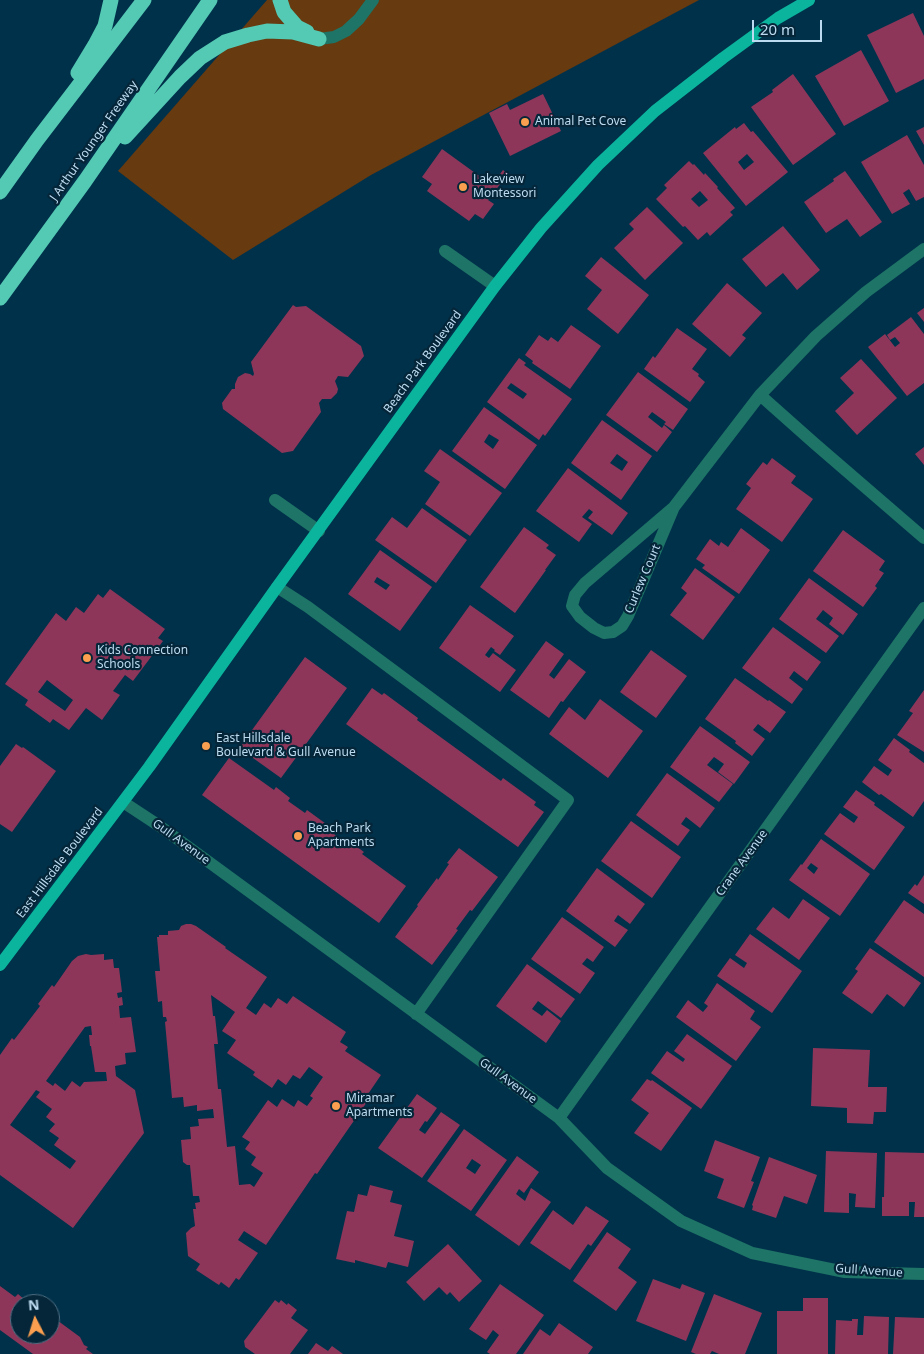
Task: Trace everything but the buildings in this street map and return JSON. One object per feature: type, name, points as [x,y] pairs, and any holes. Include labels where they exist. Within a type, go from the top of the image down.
[{"type":"highway","points":[[38,140],[105,26],[111,0]]},
{"type":"highway","points":[[0,192],[144,0]]},
{"type":"highway","name":"J Arthur Younger Freeway","points":[[0,298],[85,181],[210,0]]},
{"type":"highway","points":[[280,0],[284,12],[297,27],[319,39]]},
{"type":"highway","points":[[85,181],[180,76],[200,58],[225,42],[248,34],[267,31],[293,32],[319,39]]},
{"type":"main road","name":"Beach Park Boulevard","points":[[123,802],[495,286],[542,228],[598,165],[656,111],[778,18],[810,0]]},
{"type":"main road","name":"East Hillsdale Boulevard","points":[[0,964],[123,802]]},
{"type":"street","points":[[319,39],[334,37],[346,31],[359,19],[374,0]]},
{"type":"street","name":"Curlew Court","points":[[674,508],[622,626],[613,632],[604,633],[594,628],[580,617],[572,606],[574,595],[585,583],[674,508],[760,395],[816,336],[866,292],[924,249]]},
{"type":"street","points":[[446,251],[495,286]]},
{"type":"street","points":[[760,395],[924,538]]},
{"type":"street","points":[[275,500],[319,531]]},
{"type":"street","points":[[277,587],[308,607],[568,800],[416,1014]]},
{"type":"street","name":"Crane Avenue","points":[[559,1118],[924,608]]},
{"type":"street","name":"Gull Avenue","points":[[123,802],[161,826],[559,1118],[607,1168],[682,1221],[752,1253],[845,1272],[924,1274]]},
{"type":"shaded area","points":[[267,0],[699,0],[371,175],[233,260],[118,171]]},
{"type":"place","name":"Animal Pet Cove","points":[[525,122]]},
{"type":"place","name":"Lakeview Montessori","points":[[463,187]]},
{"type":"place","name":"Kids Connection Schools","points":[[87,658]]},
{"type":"place","name":"East Hillsdale Boulevard & Gull Avenue","points":[[206,746]]},
{"type":"place","name":"Beach Park Apartments","points":[[298,836]]},
{"type":"place","name":"Miramar Apartments","points":[[336,1106]]}]
